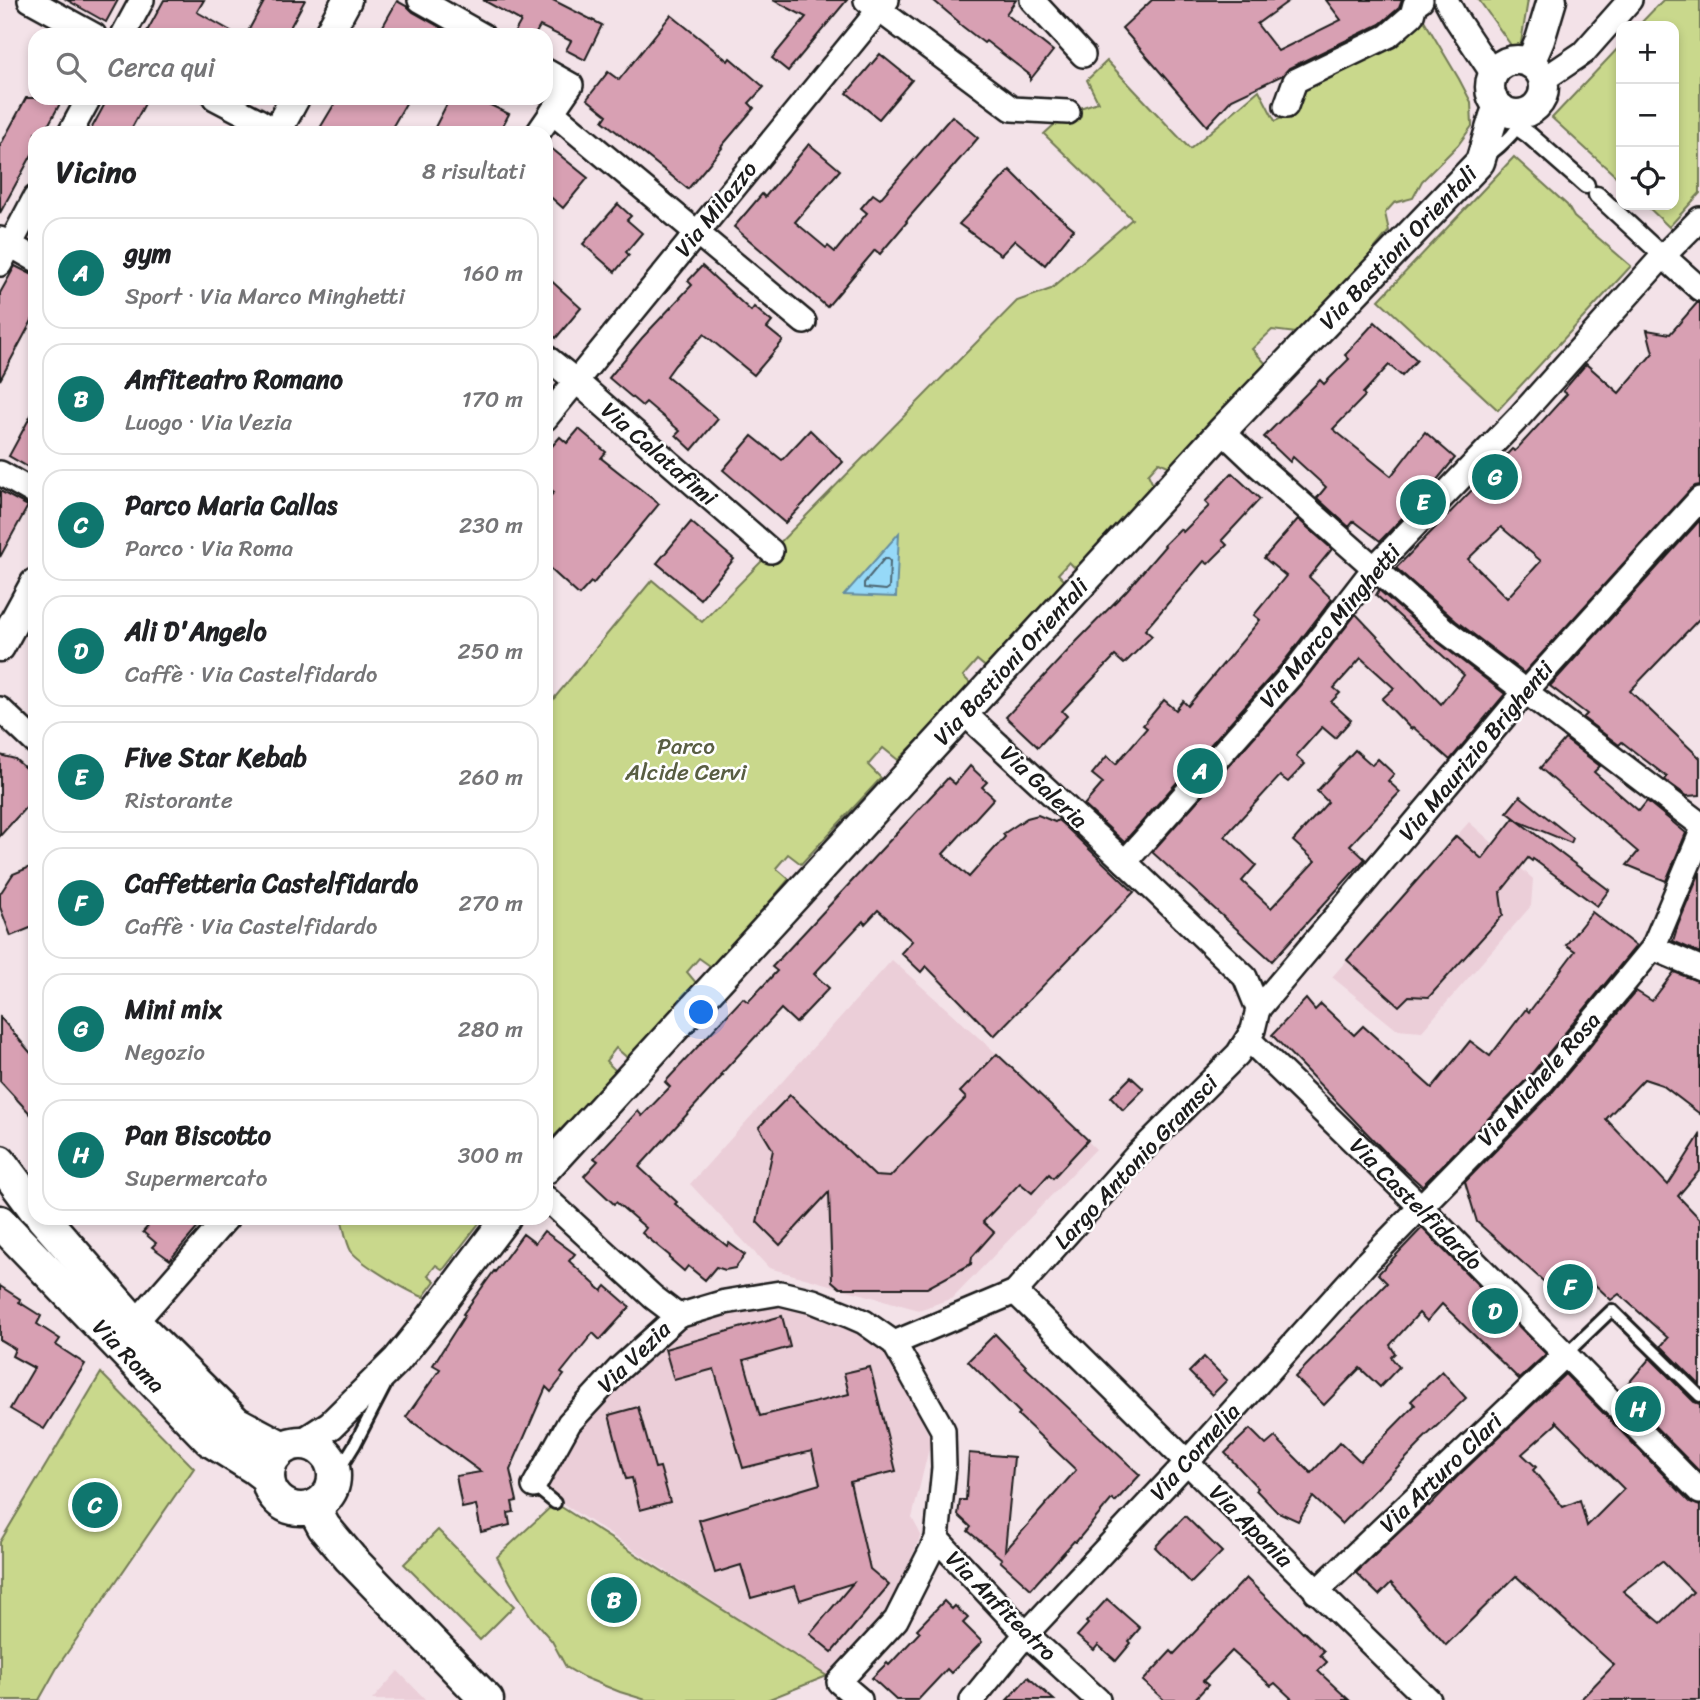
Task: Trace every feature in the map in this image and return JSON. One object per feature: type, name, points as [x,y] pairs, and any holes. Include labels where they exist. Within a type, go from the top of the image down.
[{"type":"main road","name":"Via Roma","points":[[0,1162],[28,1198]]},
{"type":"main road","name":"Via Roma","points":[[0,1222],[210,1440],[268,1478]]},
{"type":"main road","name":"Via Roma","points":[[50,1225],[135,1323],[236,1423],[293,1446]]},
{"type":"main road","points":[[293,1446],[319,1448],[326,1454],[334,1469],[332,1488],[328,1496],[313,1507],[294,1509],[283,1504],[274,1496],[268,1478],[271,1461],[293,1446]]},
{"type":"main road","points":[[313,1507],[324,1527],[350,1558],[487,1700]]},
{"type":"street","points":[[30,0],[81,28]]},
{"type":"street","points":[[127,28],[142,0]]},
{"type":"street","points":[[332,28],[347,0]]},
{"type":"street","points":[[420,0],[470,28]]},
{"type":"street","points":[[1032,0],[1083,55]]},
{"type":"street","points":[[1286,106],[1295,81],[1388,36],[1412,15],[1415,4],[1422,0]]},
{"type":"street","points":[[1446,0],[1493,74]]},
{"type":"street","points":[[1517,116],[1535,106],[1543,94],[1536,71],[1540,40],[1552,0]]},
{"type":"street","points":[[1536,71],[1583,53],[1630,0]]},
{"type":"street","points":[[877,3],[1012,109],[1068,112]]},
{"type":"street","name":"Via Milazzo","points":[[553,409],[698,232],[877,3]]},
{"type":"street","points":[[1536,71],[1523,61],[1503,64],[1491,80],[1491,93],[1496,104],[1517,116],[1529,135],[1700,289]]},
{"type":"street","points":[[543,126],[570,85],[553,75]]},
{"type":"street","points":[[74,126],[85,105]]},
{"type":"street","points":[[229,105],[267,126]]},
{"type":"street","points":[[281,126],[291,105]]},
{"type":"street","points":[[552,112],[804,322]]},
{"type":"street","name":"Via Bastioni Orientali","points":[[553,1161],[1222,430],[1480,162],[1494,116],[1517,116]]},
{"type":"street","points":[[28,209],[3,249],[28,257]]},
{"type":"street","name":"Via Marco Minghetti","points":[[1125,862],[1293,673],[1375,567],[1519,417],[1663,256],[1700,219]]},
{"type":"street","name":"Via Calatafimi","points":[[553,363],[771,551]]},
{"type":"street","points":[[1222,430],[1260,467],[1447,632],[1700,824]]},
{"type":"street","points":[[0,474],[28,489]]},
{"type":"street","name":"Via Maurizio Brighenti","points":[[1253,1026],[1526,691],[1700,499]]},
{"type":"street","points":[[0,647],[28,596]]},
{"type":"street","points":[[0,709],[28,735]]},
{"type":"street","name":"Via Galeria","points":[[963,712],[1245,977],[1253,1026]]},
{"type":"street","name":"Via Michele Rosa","points":[[1420,1206],[1539,1086],[1653,948],[1700,836]]},
{"type":"street","points":[[1653,948],[1700,968]]},
{"type":"street","name":"Via Castelfidardo","points":[[1253,1026],[1420,1206],[1700,1492]]},
{"type":"street","name":"Largo Antonio Gramsci","points":[[1015,1292],[1136,1156],[1238,1054],[1253,1026]]},
{"type":"street","points":[[553,1204],[653,1297],[678,1316]]},
{"type":"street","name":"Via Cornelia","points":[[972,1700],[1026,1634],[1420,1206]]},
{"type":"street","name":"Via Roma","points":[[135,1323],[221,1225]]},
{"type":"street","points":[[293,1446],[331,1425],[397,1360],[501,1225]]},
{"type":"street","points":[[894,1343],[1015,1292]]},
{"type":"street","name":"Via Aponia","points":[[1015,1292],[1188,1461],[1316,1592],[1429,1700]]},
{"type":"street","name":"Via Vezia","points":[[534,1486],[569,1423],[619,1368],[678,1316],[725,1302],[780,1293],[813,1301],[873,1328],[894,1343],[943,1430],[944,1468],[936,1539],[896,1620],[839,1682],[860,1700]]},
{"type":"street","name":"Via Arturo Clari","points":[[1316,1592],[1565,1355]]},
{"type":"street","name":"Via Anfiteatro","points":[[936,1539],[1026,1634],[1098,1700]]},
{"type":"lane","points":[[1565,1355],[1612,1310],[1700,1396]]},
{"type":"lane","points":[[334,1478],[378,1401],[397,1360]]},
{"type":"lane","points":[[534,1486],[555,1503]]},
{"type":"shaded area","points":[[1469,822],[1533,879],[1531,906],[1422,1031],[1396,1029],[1332,977]]},
{"type":"shaded area","points":[[892,960],[997,1054],[1096,1149],[953,1298],[919,1310],[769,1268],[690,1184]]},
{"type":"shaded area","points":[[781,1297],[854,1323],[894,1361],[931,1440],[912,1518],[921,1535],[888,1615],[827,1676],[536,1486],[570,1428],[680,1332],[721,1310]]},
{"type":"shaded area","points":[[398,1671],[426,1700],[372,1700]]},
{"type":"green space","points":[[1479,0],[1528,0],[1521,43],[1513,48]]},
{"type":"green space","points":[[1663,0],[1700,0],[1700,193],[1669,227],[1651,210],[1679,210],[1679,21],[1643,21]]},
{"type":"green space","name":"Parco Alcide Cervi","points":[[1421,15],[1471,102],[1472,126],[1458,145],[1422,181],[1413,198],[1394,203],[1385,213],[1389,231],[1304,334],[1272,330],[1252,349],[1271,369],[1175,469],[1159,462],[1148,474],[1155,489],[1078,571],[1069,562],[1058,574],[1067,583],[989,670],[977,660],[963,676],[973,686],[898,760],[883,748],[868,765],[881,778],[801,864],[788,854],[776,868],[789,879],[713,968],[699,958],[687,972],[697,984],[630,1060],[616,1048],[606,1061],[618,1073],[553,1137],[553,700],[652,580],[702,622],[1017,301],[1051,289],[1132,219],[1044,134],[1068,112],[1098,102],[1087,80],[1107,61],[1190,149],[1259,90],[1275,121],[1289,115],[1300,84]]},
{"type":"green space","points":[[1616,50],[1616,176],[1552,118]]},
{"type":"green space","points":[[1514,157],[1567,205],[1574,217],[1631,266],[1498,410],[1379,300]]},
{"type":"green space","points":[[343,1225],[478,1225],[443,1270],[436,1265],[428,1275],[435,1281],[423,1297],[364,1263],[349,1247]]},
{"type":"green space","points":[[101,1373],[194,1468],[58,1666],[39,1700],[0,1700],[0,1542]]},
{"type":"green space","points":[[555,1503],[827,1676],[767,1700],[646,1700],[583,1677],[566,1667],[552,1641],[531,1617],[497,1557]]},
{"type":"green space","points":[[438,1530],[514,1606],[480,1640],[404,1564]]},
{"type":"water","points":[[899,533],[896,597],[844,595]]},
{"type":"building","points":[[67,0],[118,0],[106,22]]},
{"type":"building","points":[[164,0],[204,0],[197,12],[226,28],[149,28]]},
{"type":"building","points":[[265,0],[305,0],[290,28],[250,28]]},
{"type":"building","points":[[483,0],[553,0],[602,25],[585,60],[566,50],[571,41],[553,32],[553,28],[517,28],[521,21]]},
{"type":"building","points":[[773,0],[847,0],[788,71],[772,58],[806,17]]},
{"type":"building","points":[[933,0],[1016,0],[1006,14],[1053,51],[1030,80],[1030,75],[958,23]]},
{"type":"building","points":[[1152,0],[1290,0],[1257,24],[1278,51],[1341,20],[1326,0],[1402,0],[1399,8],[1380,24],[1232,99],[1207,126],[1122,28]]},
{"type":"building","points":[[397,1],[442,28],[382,28]]},
{"type":"building","points":[[671,15],[728,61],[730,58],[764,87],[749,103],[754,108],[688,189],[603,121],[607,115],[587,99],[608,72],[619,80]]},
{"type":"building","points":[[880,54],[912,80],[879,119],[847,93]]},
{"type":"building","points":[[26,98],[28,105],[59,105],[48,126],[28,126],[28,162],[0,213],[0,146]]},
{"type":"building","points":[[104,105],[144,105],[133,126],[93,126]]},
{"type":"building","points":[[334,105],[405,105],[393,126],[321,126]]},
{"type":"building","points":[[446,105],[490,105],[509,114],[503,126],[436,126]]},
{"type":"building","points":[[952,116],[978,138],[880,254],[875,250],[827,307],[734,227],[762,194],[765,197],[809,144],[840,170],[795,222],[826,248],[828,246],[835,252],[867,213],[861,208],[873,194],[880,199]]},
{"type":"building","points":[[553,150],[588,178],[563,208],[553,199]]},
{"type":"building","points":[[1010,170],[1074,229],[1045,265],[1015,240],[1001,255],[959,224]]},
{"type":"building","points":[[618,204],[631,216],[627,220],[642,233],[626,252],[629,255],[615,272],[583,244]]},
{"type":"building","points":[[15,266],[28,272],[28,328],[0,380],[0,293]]},
{"type":"building","points":[[702,266],[751,311],[754,307],[772,322],[767,328],[783,341],[754,375],[704,334],[675,365],[667,376],[718,419],[692,450],[676,435],[680,431],[646,402],[642,406],[609,378],[692,285],[688,281]]},
{"type":"building","points":[[553,282],[581,308],[556,338],[553,335]]},
{"type":"building","points":[[1697,303],[1700,303],[1700,485],[1690,490],[1524,673],[1456,621],[1396,568],[1512,449],[1515,451],[1567,394],[1563,391],[1586,364],[1619,393],[1653,353],[1647,330],[1670,334]],"holes":[[[1501,527],[1541,561],[1507,598],[1468,559]]]},
{"type":"building","points":[[1375,322],[1417,360],[1402,376],[1389,365],[1363,393],[1365,396],[1333,429],[1391,476],[1425,432],[1455,458],[1380,541],[1354,521],[1349,527],[1317,498],[1326,487],[1293,457],[1290,462],[1264,437],[1320,380],[1324,384],[1349,359],[1345,355]]},
{"type":"building","points":[[28,421],[28,467],[9,456]]},
{"type":"building","points":[[579,429],[606,452],[601,458],[659,504],[593,584],[591,582],[579,595],[553,571],[553,445],[560,437],[567,443]]},
{"type":"building","points":[[810,430],[843,462],[785,523],[723,470],[752,436],[782,460]]},
{"type":"building","points":[[1232,473],[1260,499],[1222,540],[1227,545],[1208,564],[1204,561],[1145,630],[1152,636],[1124,664],[1115,656],[1062,711],[1067,716],[1038,747],[1006,717],[1126,591],[1164,545],[1180,529],[1183,532],[1209,506],[1205,502]]},
{"type":"building","points":[[0,491],[28,506],[0,557]]},
{"type":"building","points":[[1298,519],[1332,549],[1309,577],[1332,599],[1282,664],[1124,842],[1084,805],[1103,783],[1092,774],[1107,756],[1116,764],[1147,728],[1143,725],[1164,700],[1176,710],[1183,701],[1188,706],[1260,620],[1254,615],[1286,576],[1264,558]]},
{"type":"building","points":[[1700,520],[1700,618],[1630,691],[1700,758],[1700,795],[1687,796],[1622,742],[1619,745],[1583,718],[1587,714],[1550,686]]},
{"type":"building","points":[[691,522],[734,559],[700,599],[657,563]]},
{"type":"building","points":[[1379,590],[1439,643],[1505,694],[1450,760],[1413,727],[1411,729],[1382,699],[1394,688],[1361,658],[1334,688],[1340,693],[1331,702],[1351,720],[1335,738],[1322,727],[1296,756],[1305,764],[1288,782],[1280,776],[1225,836],[1256,865],[1242,881],[1271,908],[1315,861],[1293,841],[1328,802],[1317,791],[1355,750],[1372,765],[1378,759],[1394,774],[1388,781],[1400,792],[1350,845],[1365,859],[1272,961],[1152,852],[1303,682],[1356,614],[1441,704],[1464,675],[1376,595]]},
{"type":"building","points":[[1565,739],[1600,766],[1594,772],[1639,811],[1647,801],[1686,833],[1666,881],[1627,865],[1638,852],[1540,768]]},
{"type":"building","points":[[0,755],[15,759],[28,771],[28,805],[0,836]]},
{"type":"building","points":[[970,766],[987,782],[982,787],[994,798],[943,854],[969,877],[1005,837],[1003,834],[1027,818],[1038,815],[1055,822],[1058,820],[1134,892],[994,1036],[926,966],[921,972],[901,953],[912,941],[878,910],[865,924],[863,921],[814,974],[829,988],[796,1023],[781,1009],[639,1167],[677,1202],[675,1204],[727,1246],[729,1243],[745,1255],[735,1268],[725,1270],[716,1267],[705,1280],[688,1266],[684,1271],[642,1233],[646,1228],[616,1202],[614,1204],[584,1176],[598,1161],[594,1158],[638,1111],[642,1116],[670,1087],[665,1082],[743,998],[748,1002],[777,971],[772,967],[948,778],[955,784]]},
{"type":"building","points":[[1520,796],[1573,838],[1571,843],[1520,822],[1507,812]]},
{"type":"building","points":[[1514,818],[1609,890],[1597,906],[1528,858],[1500,893],[1503,915],[1429,997],[1409,996],[1399,1006],[1347,960],[1456,836],[1482,859]]},
{"type":"building","points":[[28,868],[28,929],[11,936],[0,907],[0,894],[13,874]]},
{"type":"building","points":[[1700,872],[1700,953],[1673,941]]},
{"type":"building","points":[[1592,912],[1636,946],[1529,1077],[1422,1186],[1390,1157],[1272,1035],[1306,999],[1315,1010],[1321,1004],[1354,1035],[1363,1026],[1432,1088],[1470,1041],[1490,1056],[1526,1009],[1529,1012],[1575,951],[1566,945]]},
{"type":"building","points":[[1674,972],[1700,982],[1700,1114],[1662,1085],[1644,1079],[1606,1119],[1668,1185],[1700,1135],[1700,1170],[1678,1196],[1700,1219],[1700,1385],[1661,1346],[1668,1338],[1619,1294],[1611,1300],[1590,1280],[1578,1294],[1551,1288],[1477,1222],[1465,1182],[1550,1095],[1636,991],[1652,1001]]},
{"type":"building","points":[[0,1017],[28,1050],[28,1111],[0,1081]]},
{"type":"building","points":[[997,1054],[1088,1140],[1053,1178],[1049,1174],[1032,1193],[1020,1183],[983,1222],[994,1232],[972,1257],[971,1264],[927,1288],[840,1288],[832,1281],[829,1192],[780,1245],[757,1222],[773,1150],[759,1127],[790,1095],[875,1176],[890,1177],[966,1098],[960,1092]]},
{"type":"building","points":[[1131,1077],[1144,1089],[1123,1110],[1111,1097]]},
{"type":"building","points":[[149,1225],[200,1225],[170,1260],[152,1247],[156,1243],[143,1232]]},
{"type":"building","points":[[1422,1228],[1546,1354],[1519,1379],[1442,1304],[1427,1321],[1419,1313],[1390,1345],[1395,1353],[1391,1357],[1399,1367],[1380,1387],[1360,1368],[1324,1405],[1295,1377],[1387,1283],[1378,1274]]},
{"type":"building","points":[[544,1231],[575,1254],[569,1261],[602,1291],[606,1286],[630,1307],[600,1340],[593,1333],[561,1373],[564,1375],[551,1392],[546,1387],[510,1470],[517,1501],[512,1502],[514,1512],[508,1513],[510,1525],[481,1532],[476,1505],[462,1508],[456,1476],[481,1472],[406,1417],[440,1369],[433,1365],[465,1315],[463,1314],[494,1271],[523,1234],[535,1243]]},
{"type":"building","points":[[0,1286],[41,1316],[37,1324],[60,1339],[56,1345],[85,1364],[44,1429],[10,1409],[34,1368],[12,1356],[15,1349],[0,1340]]},
{"type":"building","points":[[782,1316],[790,1347],[744,1360],[760,1416],[849,1394],[844,1373],[870,1367],[896,1471],[850,1482],[870,1569],[889,1585],[832,1652],[810,1634],[853,1583],[800,1600],[795,1586],[751,1598],[741,1565],[715,1573],[699,1520],[820,1484],[812,1451],[743,1468],[714,1369],[674,1380],[665,1349]]},
{"type":"building","points":[[995,1334],[1025,1367],[1140,1475],[1115,1502],[1112,1499],[1031,1589],[1000,1561],[1002,1559],[968,1531],[971,1527],[958,1515],[960,1500],[966,1500],[969,1453],[1014,1457],[1005,1551],[1076,1470],[1018,1415],[1020,1413],[968,1361]]},
{"type":"building","points":[[1204,1357],[1227,1380],[1212,1395],[1189,1372]]},
{"type":"building","points":[[1650,1358],[1694,1402],[1700,1404],[1700,1472],[1621,1392]]},
{"type":"building","points":[[1442,1371],[1466,1398],[1342,1524],[1313,1497],[1298,1521],[1276,1511],[1225,1453],[1250,1429],[1266,1445],[1275,1437],[1311,1473],[1340,1442],[1360,1461],[1415,1405],[1411,1401]]},
{"type":"building","points":[[1565,1374],[1690,1502],[1700,1506],[1700,1700],[1580,1700],[1614,1665],[1516,1576],[1446,1645],[1391,1583],[1379,1595],[1356,1573]],"holes":[[[1556,1421],[1624,1489],[1587,1526],[1580,1500],[1563,1507],[1533,1470],[1536,1467],[1522,1454],[1556,1424]],[[1662,1561],[1693,1592],[1661,1623],[1623,1591]]]},
{"type":"building","points":[[638,1407],[655,1468],[660,1467],[670,1502],[640,1510],[632,1478],[626,1479],[609,1415]]},
{"type":"building","points":[[1185,1516],[1222,1552],[1191,1583],[1155,1547]]},
{"type":"building","points":[[1246,1578],[1324,1651],[1320,1655],[1327,1662],[1318,1671],[1349,1700],[1293,1700],[1275,1683],[1271,1686],[1232,1651],[1203,1681],[1208,1685],[1194,1700],[1164,1700],[1143,1681],[1171,1651],[1174,1654]]},
{"type":"building","points":[[1107,1599],[1140,1628],[1116,1661],[1098,1645],[1094,1650],[1077,1636]]},
{"type":"building","points":[[944,1601],[952,1609],[955,1606],[968,1618],[963,1623],[982,1642],[951,1673],[947,1669],[918,1700],[896,1700],[872,1678],[887,1663],[889,1665],[920,1632],[917,1629]]},
{"type":"building","points":[[1028,1677],[1054,1700],[1007,1700]]},
{"type":"place","name":"Mini mix","points":[[1495,477]]},
{"type":"place","name":"Five Star Kebab","points":[[1423,502]]},
{"type":"place","name":"gym","points":[[1200,771]]},
{"type":"place","name":"Caffetteria Castelfidardo","points":[[1570,1287]]},
{"type":"place","name":"Ali D'Angelo","points":[[1495,1311]]},
{"type":"place","name":"Pan Biscotto","points":[[1638,1409]]},
{"type":"place","name":"Parco Maria Callas","points":[[95,1505]]},
{"type":"place","name":"Anfiteatro Romano","points":[[614,1600]]}]
